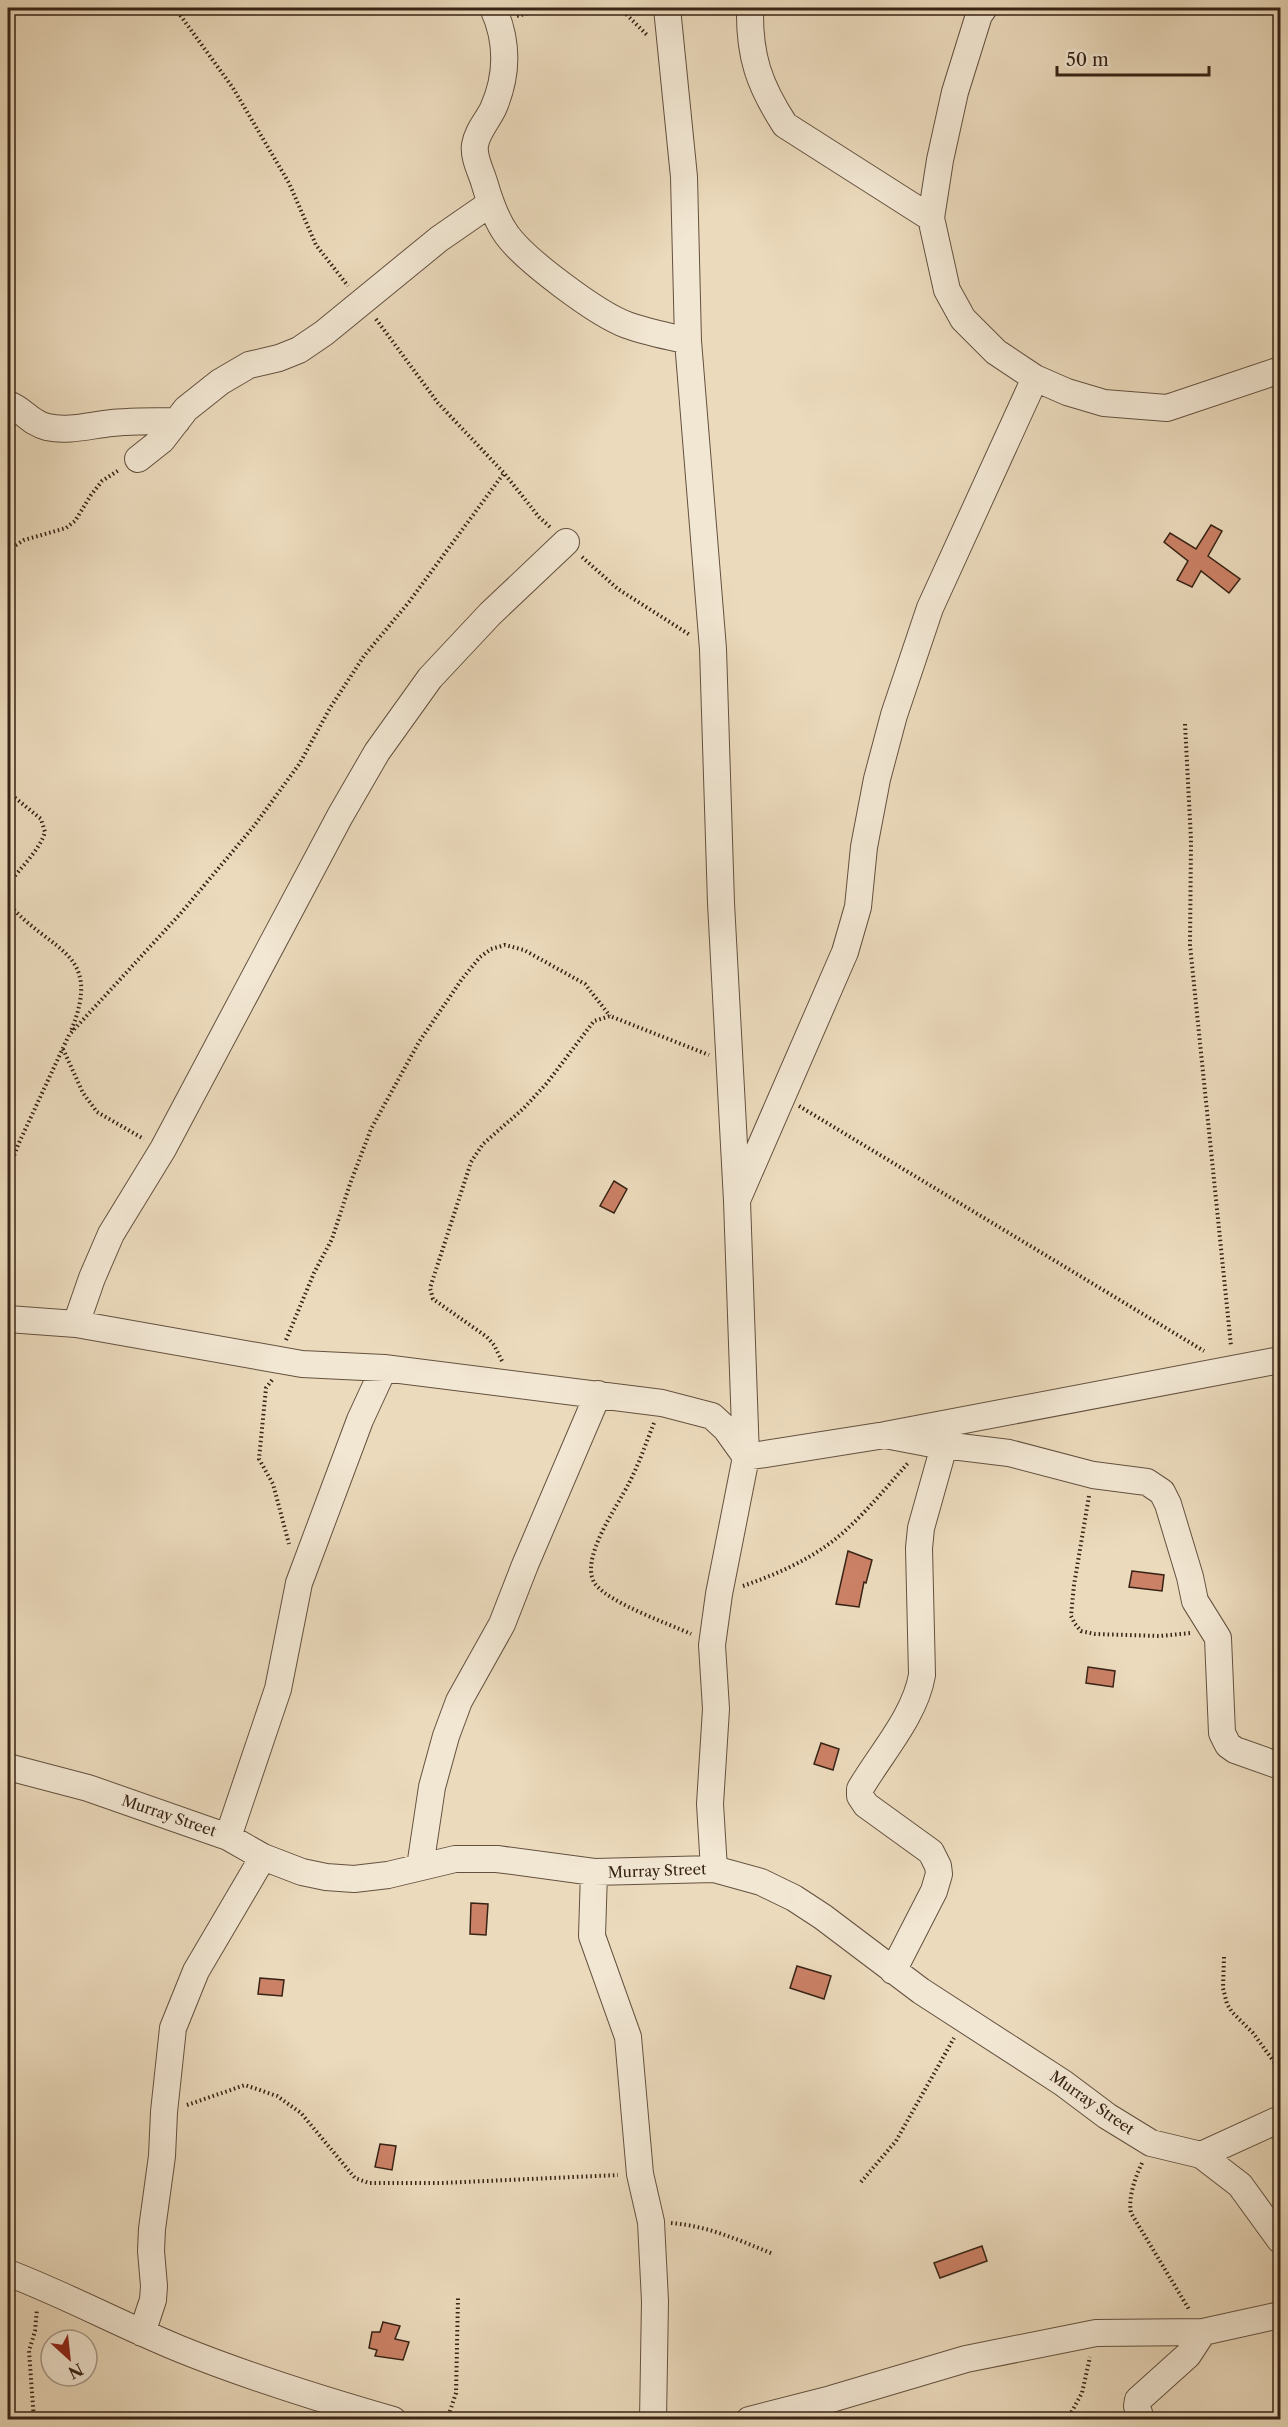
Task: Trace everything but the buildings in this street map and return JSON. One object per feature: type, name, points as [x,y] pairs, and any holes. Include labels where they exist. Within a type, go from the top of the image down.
[{"type":"street","points":[[667,8],[684,177],[688,341],[713,649],[728,1062],[737,1202],[746,1457],[719,1594],[712,1644],[716,1709],[710,1803],[714,1869]]},
{"type":"street","points":[[750,8],[756,70],[785,125],[931,218]]},
{"type":"street","points":[[984,8],[979,15],[955,92],[940,160],[931,218],[947,290],[963,319],[996,352],[1035,378],[1067,392],[1104,403],[1167,408],[1281,370]]},
{"type":"street","points":[[496,14],[504,43],[505,63],[500,89],[475,145],[475,153],[491,203],[502,227],[512,241],[535,264],[560,283],[625,324],[688,341]]},
{"type":"street","points":[[138,459],[162,440],[200,396],[234,372],[298,350],[324,333],[439,239],[491,203]]},
{"type":"street","points":[[737,1202],[845,952],[858,907],[864,847],[877,779],[894,715],[930,608],[1035,378]]},
{"type":"street","points":[[8,404],[32,422],[49,428],[75,428],[133,421],[177,421]]},
{"type":"street","points":[[76,1324],[111,1234],[164,1149],[324,846],[377,752],[430,678],[490,614],[566,542]]},
{"type":"street","points":[[8,1319],[76,1324],[290,1362],[384,1368],[662,1403],[712,1416],[726,1429],[746,1457]]},
{"type":"street","points":[[746,1457],[885,1435],[1281,1360]]},
{"type":"street","points":[[228,1837],[278,1689],[299,1583],[360,1420],[384,1368]]},
{"type":"street","points":[[420,1867],[432,1786],[459,1701],[502,1624],[598,1394]]},
{"type":"street","points":[[885,1435],[1009,1454],[1093,1475],[1147,1482],[1162,1492],[1168,1504],[1195,1601],[1218,1638],[1222,1733],[1228,1745],[1235,1750],[1281,1766]]},
{"type":"street","points":[[893,1971],[934,1891],[939,1874],[938,1866],[931,1852],[866,1805],[860,1796],[860,1789],[904,1721],[920,1689],[922,1675],[919,1548],[936,1444]]},
{"type":"street","name":"Murray Street","points":[[8,1767],[88,1788],[228,1837],[264,1857],[302,1872],[335,1878],[354,1879],[388,1875],[455,1859],[497,1859],[594,1872],[714,1869],[761,1882],[794,1898],[823,1917],[893,1971],[1063,2083],[1107,2116],[1151,2143],[1200,2155],[1240,2185],[1281,2240]]},
{"type":"street","points":[[142,2333],[153,2300],[152,2229],[162,2156],[173,2028],[196,1971],[264,1857]]},
{"type":"street","points":[[594,1872],[592,1936],[628,2037],[640,2174],[651,2222],[655,2301],[653,2420]]},
{"type":"street","points":[[1200,2155],[1281,2119]]},
{"type":"street","points":[[8,2273],[38,2284],[142,2333],[250,2376],[383,2418]]},
{"type":"street","points":[[749,2420],[831,2399],[966,2359],[1096,2333],[1203,2332],[1281,2315]]},
{"type":"street","points":[[1141,2420],[1137,2406],[1138,2400],[1188,2355],[1203,2332]]},
{"type":"path","points":[[175,8],[233,88],[257,128],[289,183],[316,245],[392,339],[438,404],[504,473],[539,517],[618,589],[713,649]]},
{"type":"path","points":[[496,14],[548,8]]},
{"type":"path","points":[[8,550],[24,540],[66,528],[75,521],[102,481],[138,459]]},
{"type":"path","points":[[69,1035],[181,913],[254,826],[300,763],[330,708],[364,656],[409,602],[504,473]]},
{"type":"path","points":[[1185,724],[1191,840],[1191,945],[1233,1368]]},
{"type":"path","points":[[8,792],[41,819],[45,832],[37,849],[20,867],[8,885]]},
{"type":"path","points":[[8,903],[34,929],[60,948],[77,965],[82,983],[81,1007],[8,1172]]},
{"type":"path","points":[[299,1583],[273,1484],[259,1459],[266,1388],[270,1381],[290,1362],[314,1273],[332,1239],[371,1129],[419,1042],[462,978],[480,957],[491,949],[505,945],[524,950],[585,984],[610,1016],[728,1062]]},
{"type":"path","points":[[509,1382],[494,1345],[487,1337],[433,1299],[430,1288],[432,1277],[471,1162],[483,1144],[524,1108],[547,1083],[594,1021],[610,1016]]},
{"type":"path","points":[[63,1049],[83,1093],[97,1112],[164,1149]]},
{"type":"path","points":[[783,1096],[1138,1313],[1233,1368]]},
{"type":"path","points":[[662,1403],[630,1482],[597,1543],[591,1568],[596,1584],[616,1600],[712,1644]]},
{"type":"path","points":[[719,1594],[778,1574],[813,1554],[846,1530],[936,1444]]},
{"type":"path","points":[[1093,1475],[1074,1585],[1071,1616],[1075,1624],[1081,1631],[1095,1634],[1160,1636],[1193,1632],[1212,1625]]},
{"type":"path","points":[[1224,1957],[1223,1988],[1227,2004],[1281,2070]]},
{"type":"path","points":[[861,2182],[896,2141],[965,2019]]},
{"type":"path","points":[[164,2112],[245,2085],[267,2092],[278,2096],[301,2114],[355,2178],[369,2183],[442,2183],[640,2174]]},
{"type":"path","points":[[1151,2143],[1136,2176],[1130,2206],[1131,2213],[1203,2332]]},
{"type":"path","points":[[651,2222],[697,2225],[773,2254]]},
{"type":"path","points":[[34,2420],[29,2351],[35,2331],[38,2284]]},
{"type":"path","points":[[447,2420],[456,2393],[458,2298]]},
{"type":"path","points":[[1067,2420],[1085,2382],[1096,2333]]}]
